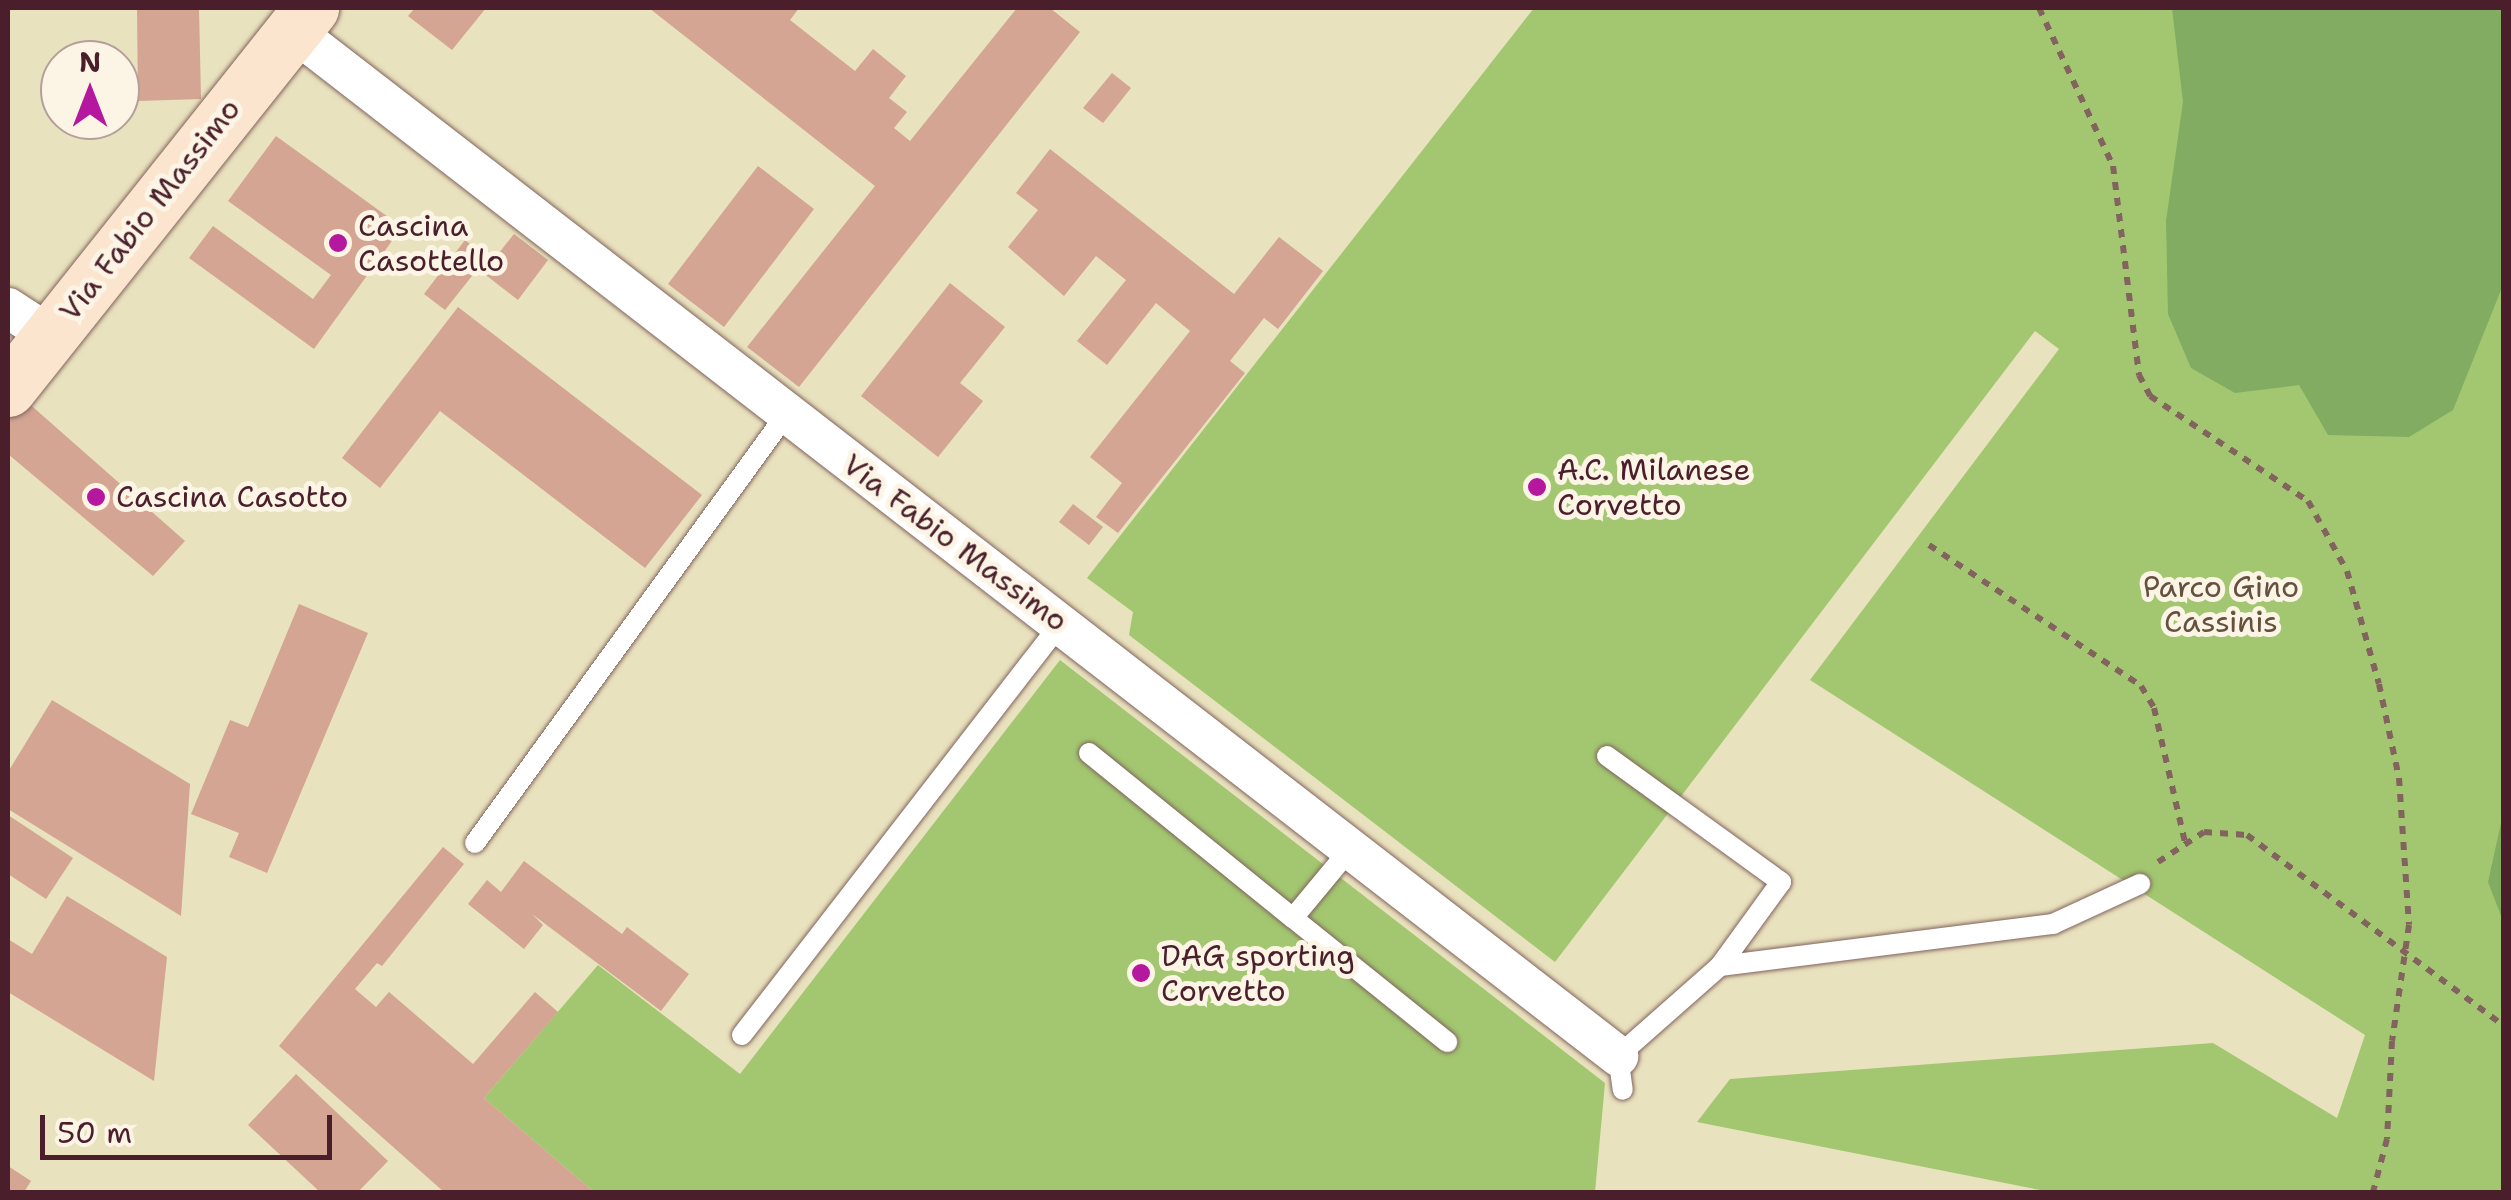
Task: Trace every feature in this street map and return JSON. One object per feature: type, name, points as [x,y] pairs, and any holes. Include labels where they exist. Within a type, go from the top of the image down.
[{"type":"main road","name":"Via Fabio Massimo","points":[[8,389],[29,322],[301,19]]},
{"type":"street","name":"Via Fabio Massimo","points":[[301,19],[785,416],[1352,847],[1627,1073]]},
{"type":"lane","points":[[475,843],[785,416]]},
{"type":"lane","points":[[742,1035],[1062,623]]},
{"type":"lane","points":[[1089,753],[1447,1042]]},
{"type":"lane","points":[[1607,756],[1781,882],[1720,966],[1627,1073]]},
{"type":"lane","points":[[1294,918],[1352,847]]},
{"type":"lane","points":[[1720,966],[2053,924],[2140,884]]},
{"type":"path","points":[[2039,8],[2114,166],[2139,376],[2150,396],[2308,501],[2347,571],[2399,778],[2406,954],[2392,1041],[2387,1139],[2373,1192]]},
{"type":"path","points":[[1928,545],[2141,686],[2154,708],[2185,842]]},
{"type":"path","points":[[2140,884],[2166,852],[2204,832],[2247,835],[2504,1026]]},
{"type":"green space","name":"Parco Gino Cassinis","points":[[1534,8],[2503,8],[2503,1192],[2050,1192],[1697,1122],[1730,1079],[2213,1043],[2337,1118],[2365,1035],[1810,680],[2059,349],[2035,331],[1555,962],[1129,635],[1133,612],[1087,578]]},
{"type":"green space","points":[[2172,8],[2503,8],[2503,285],[2453,410],[2409,437],[2328,435],[2299,385],[2235,393],[2191,368],[2168,314],[2166,221],[2183,102]]},
{"type":"green space","name":"DAG sporting Corvetto","points":[[1060,660],[1605,1083],[1595,1192],[594,1192],[484,1098],[598,965],[740,1074]]},
{"type":"green space","points":[[2503,814],[2504,921],[2488,882]]},
{"type":"building","points":[[137,8],[199,8],[201,99],[140,101]]},
{"type":"building","points":[[415,8],[486,8],[452,50],[408,16]]},
{"type":"building","points":[[649,8],[799,8],[790,20],[855,71],[873,49],[906,76],[889,98],[907,112],[894,128],[910,141],[1017,8],[1050,8],[1080,32],[799,387],[747,347],[875,186]]},
{"type":"building","points":[[1112,73],[1131,88],[1103,123],[1083,108]]},
{"type":"building","name":"Cascina Casottello","points":[[276,136],[402,227],[314,349],[189,258],[213,226],[313,299],[331,275],[228,201]]},
{"type":"building","points":[[1050,149],[1234,294],[1279,237],[1323,271],[1278,329],[1264,318],[1230,361],[1245,373],[1118,533],[1096,517],[1122,483],[1090,457],[1190,331],[1156,303],[1107,365],[1077,341],[1126,280],[1096,256],[1064,296],[1008,247],[1038,210],[1016,193]]},
{"type":"building","points":[[758,166],[814,209],[724,327],[668,284]]},
{"type":"building","points":[[514,234],[548,260],[518,300],[483,273]]},
{"type":"building","points":[[465,240],[487,257],[445,310],[424,294]]},
{"type":"building","points":[[950,283],[1005,327],[960,383],[983,401],[938,457],[861,396]]},
{"type":"building","points":[[458,307],[702,495],[645,568],[440,411],[380,488],[342,458]]},
{"type":"building","name":"Cascina Casotto","points":[[25,400],[185,541],[153,576],[8,454],[8,418]]},
{"type":"building","points":[[1073,504],[1103,527],[1089,545],[1059,522]]},
{"type":"building","points":[[299,604],[368,633],[267,873],[229,857],[239,833],[191,814],[230,720],[248,727]]},
{"type":"building","points":[[52,700],[190,784],[181,916],[8,809],[8,772]]},
{"type":"building","points":[[8,815],[73,858],[46,899],[8,874]]},
{"type":"building","points":[[443,847],[464,864],[382,966],[377,963],[355,989],[376,1007],[389,992],[473,1064],[535,992],[558,1012],[484,1098],[594,1192],[444,1192],[279,1046]]},
{"type":"building","points":[[524,861],[622,934],[627,927],[689,974],[661,1011],[532,914],[543,925],[524,949],[468,904],[487,880],[501,892]]},
{"type":"building","points":[[67,896],[167,957],[154,1081],[8,992],[8,939],[32,954]]},
{"type":"building","points":[[296,1074],[388,1161],[358,1192],[320,1192],[248,1125]]},
{"type":"building","points":[[8,1166],[31,1181],[24,1192],[8,1192]]},
{"type":"place","name":"Cascina Casottello","points":[[338,243]]},
{"type":"place","name":"A.C. Milanese Corvetto","points":[[1537,487]]},
{"type":"place","name":"Cascina Casotto","points":[[96,497]]},
{"type":"place","name":"DAG sporting Corvetto","points":[[1141,973]]}]
